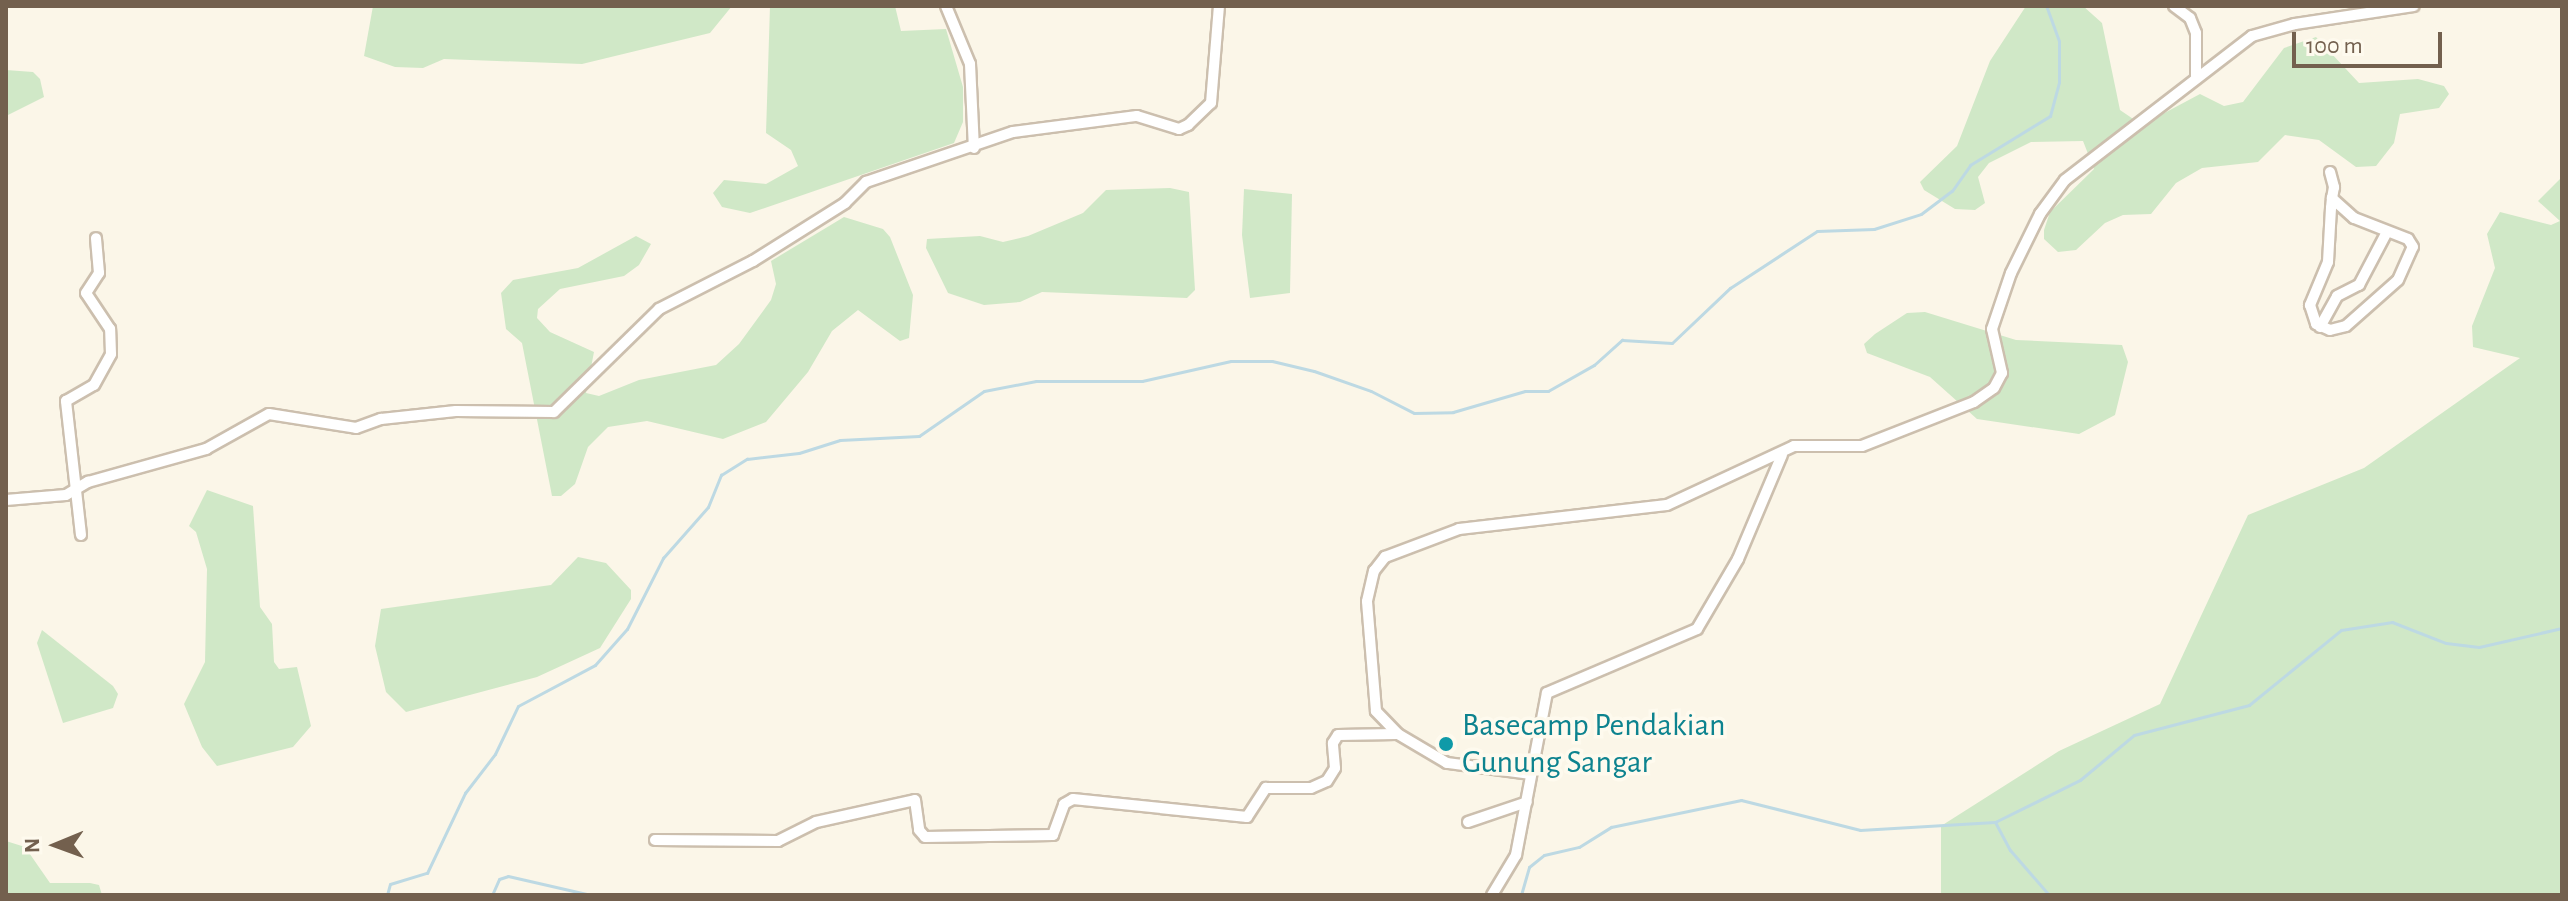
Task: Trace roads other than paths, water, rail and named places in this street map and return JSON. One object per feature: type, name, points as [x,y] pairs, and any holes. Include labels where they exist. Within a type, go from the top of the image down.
[{"type":"street","points":[[946,6],[970,64],[974,148]]},
{"type":"street","points":[[6,500],[53,498],[206,449],[269,414],[356,428],[381,419],[456,411],[550,414],[679,296],[753,261],[845,203],[866,182],[974,148],[1013,132],[1137,116],[1179,129],[1188,125],[1211,103],[1219,6]]},
{"type":"street","points":[[2174,6],[2190,18],[2196,33],[2196,76]]},
{"type":"street","points":[[1531,774],[1463,769],[1398,734],[1376,711],[1371,695],[1374,670],[1367,601],[1374,571],[1385,557],[1459,529],[1667,505],[1804,443],[1862,446],[1951,414],[1994,388],[2002,373],[1992,337],[1996,315],[2040,214],[2065,180],[2196,76],[2263,31],[2414,6]]},
{"type":"street","points":[[2320,327],[2310,305],[2328,262],[2332,198],[2330,172]]},
{"type":"street","points":[[2320,327],[2346,326],[2403,273],[2412,243],[2354,218],[2332,198]]},
{"type":"street","points":[[2320,327],[2337,296],[2359,285],[2387,232]]},
{"type":"street","points":[[81,535],[66,398],[94,385],[112,344],[110,329],[86,293],[99,273],[96,238]]},
{"type":"street","points":[[1492,895],[1513,864],[1550,690],[1688,637],[1704,621],[1738,559],[1782,455]]},
{"type":"street","points":[[655,840],[778,841],[816,822],[915,800],[920,833],[925,837],[1053,835],[1069,799],[1247,817],[1266,788],[1311,788],[1327,781],[1335,768],[1333,743],[1338,735],[1398,734]]},
{"type":"street","points":[[1468,822],[1527,802]]},
{"type":"waterway","points":[[387,895],[390,884],[427,873],[465,793],[495,754],[518,706],[595,665],[627,629],[663,558],[708,507],[721,475],[747,459],[799,453],[840,440],[919,436],[984,391],[1036,381],[1142,381],[1231,361],[1272,361],[1314,371],[1371,391],[1414,413],[1453,412],[1525,391],[1548,391],[1594,365],[1622,340],[1672,343],[1730,288],[1817,231],[1874,229],[1921,214],[1952,191],[1970,165],[2050,116],[2059,82],[2059,41],[2046,6]]},
{"type":"waterway","points":[[1995,822],[2080,780],[2134,735],[2249,705],[2341,630],[2392,622],[2446,643],[2479,647],[2562,628]]},
{"type":"waterway","points":[[1521,895],[1529,867],[1544,855],[1579,847],[1611,827],[1741,800],[1860,830],[1995,822],[2010,850],[2049,895]]},
{"type":"waterway","points":[[492,895],[499,879],[508,876],[591,895]]},
{"type":"place","name":"Basecamp Pendakian Gunung Sangar","points":[[1446,744]]}]
